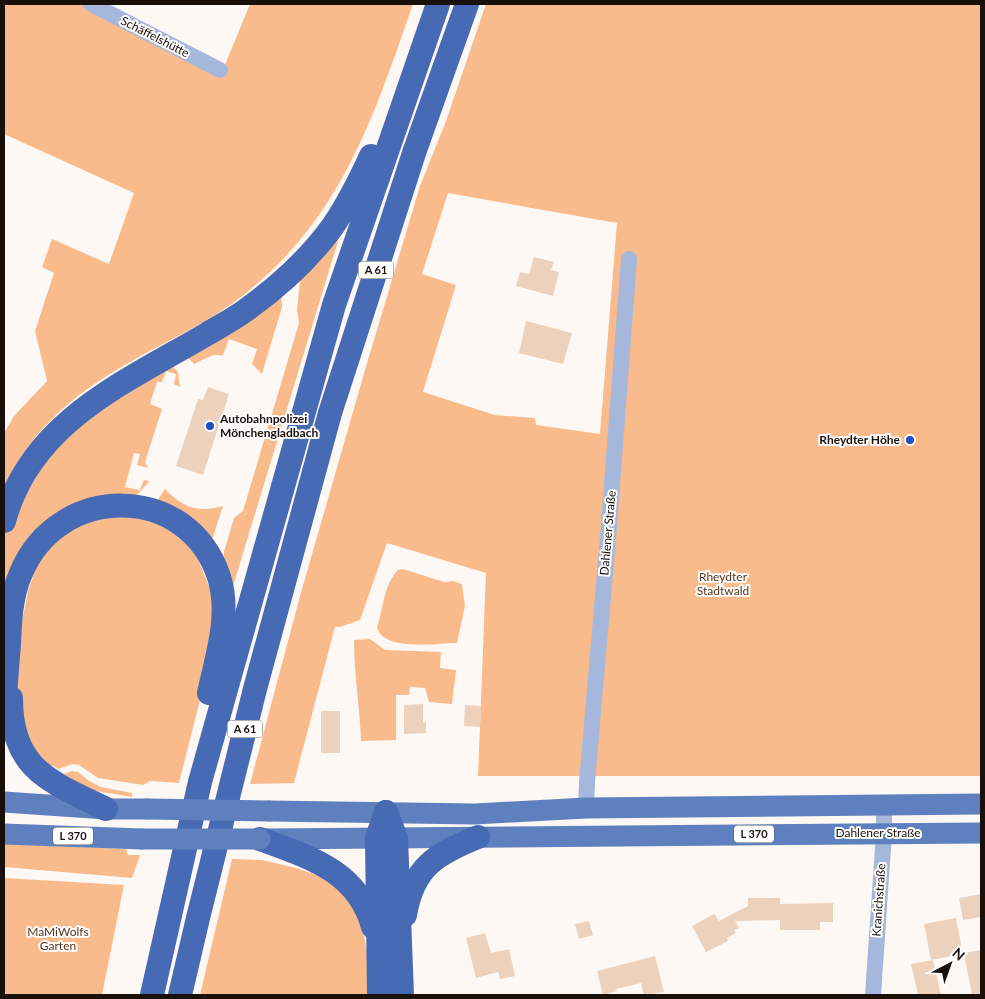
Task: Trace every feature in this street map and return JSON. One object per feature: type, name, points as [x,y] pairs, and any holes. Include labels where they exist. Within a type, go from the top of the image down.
[{"type":"highway","name":"A 61","points":[[152,995],[200,782],[334,305],[438,4]]},
{"type":"highway","name":"A 61","points":[[180,995],[255,689],[330,413],[414,153],[467,4]]},
{"type":"highway","points":[[4,521],[8,505],[29,464],[64,425],[91,403],[124,382],[245,311],[293,270],[314,247],[332,226],[356,187],[409,77],[426,36]]},
{"type":"highway","points":[[4,716],[12,604],[21,572],[40,541],[64,521],[94,508],[132,505],[153,510],[188,531],[201,544],[214,563],[222,593],[223,608],[220,639],[205,715],[200,782]]},
{"type":"highway","points":[[10,631],[11,718],[20,749],[31,764],[48,778],[65,789],[106,809]]},
{"type":"highway","points":[[386,812],[389,947],[402,995]]},
{"type":"highway","points":[[379,995],[389,947],[409,894],[422,872],[439,855],[478,837]]},
{"type":"highway","points":[[260,839],[316,861],[347,882],[360,896],[389,947]]},
{"type":"highway","points":[[191,995],[198,918]]},
{"type":"main road","points":[[4,802],[106,809],[476,814],[631,807],[981,804]]},
{"type":"main road","name":"Dahlener Straße","points":[[478,837],[981,833]]},
{"type":"main road","name":"L 370","points":[[4,834],[142,839],[478,837]]},
{"type":"street","name":"Schäffelshütte","points":[[91,4],[220,70]]},
{"type":"street","name":"Dahlener Straße","points":[[586,808],[629,259]]},
{"type":"street","name":"Kranichstraße","points":[[874,995],[884,833],[884,804]]},
{"type":"green space","points":[[4,4],[87,4],[222,72],[250,4],[413,4],[366,130],[326,205],[300,240],[269,273],[233,303],[201,323],[134,359],[72,401],[34,439],[4,486],[4,433],[14,416],[47,381],[35,331],[54,273],[42,267],[52,239],[109,264],[134,193],[4,134]]},
{"type":"green space","name":"Rheydter Stadtwald","points":[[486,4],[981,4],[981,776],[478,776],[486,573],[387,543],[360,620],[335,627],[294,783],[250,784],[300,596],[365,370],[420,186],[446,121]],"holes":[[[448,193],[617,223],[600,434],[536,425],[535,418],[495,415],[423,392],[456,285],[422,274]]]},
{"type":"green space","points":[[349,205],[230,596],[222,569],[224,552],[234,518],[243,511],[299,323],[297,310],[301,271]]},
{"type":"green space","points":[[281,288],[282,307],[262,374],[252,364],[257,349],[229,339],[223,355],[213,355],[194,364],[186,356]]},
{"type":"green space","points":[[172,366],[178,372],[180,387],[174,384],[176,374],[166,371],[162,382],[157,382],[150,404],[162,409],[145,462],[148,468],[137,465],[140,454],[134,453],[125,487],[140,490],[144,480],[149,481],[148,483],[134,498],[70,510],[4,627],[4,542],[6,529],[62,433]]},
{"type":"green space","points":[[165,489],[178,501],[191,507],[206,509],[223,506],[210,546],[155,504]]},
{"type":"green space","points":[[120,516],[139,518],[157,524],[169,530],[186,543],[198,559],[212,594],[214,645],[179,783],[150,781],[143,785],[98,778],[79,765],[72,764],[59,769],[51,765],[44,771],[15,714],[22,622],[28,591],[36,568],[47,550],[67,531],[85,521]]},
{"type":"green space","points":[[403,569],[444,582],[453,581],[462,584],[465,606],[457,643],[425,645],[401,643],[382,636],[377,628],[387,589],[393,576],[398,570]]},
{"type":"green space","points":[[370,639],[385,650],[441,652],[440,668],[456,670],[452,704],[429,702],[425,688],[410,687],[409,695],[396,695],[396,740],[361,741],[354,640]]},
{"type":"green space","points":[[72,771],[78,772],[89,781],[101,787],[132,793],[132,797],[90,790],[61,775]]},
{"type":"green space","points":[[4,844],[126,849],[128,855],[140,855],[132,878],[4,867]]},
{"type":"green space","points":[[232,859],[262,860],[296,868],[320,876],[339,886],[361,919],[368,957],[369,995],[200,995]]},
{"type":"green space","name":"MaMiWolfs Garten","points":[[4,878],[124,885],[102,995],[4,995]]},
{"type":"building","points":[[534,257],[554,262],[551,270],[559,272],[553,296],[516,286],[520,272],[529,274]]},
{"type":"building","points":[[526,321],[572,333],[563,364],[519,353]]},
{"type":"building","points":[[208,387],[229,394],[203,475],[176,466],[198,399],[203,400]]},
{"type":"building","points":[[423,704],[423,722],[426,722],[426,733],[404,734],[404,705]]},
{"type":"building","points":[[465,705],[481,706],[480,727],[464,726]]},
{"type":"building","points":[[321,711],[340,711],[340,753],[321,753]]},
{"type":"building","points":[[981,894],[981,917],[963,920],[959,898]]},
{"type":"building","points":[[748,898],[780,898],[780,904],[833,903],[833,922],[820,922],[820,930],[780,930],[780,920],[735,921],[739,928],[734,930],[736,933],[727,938],[728,941],[706,952],[692,926],[714,914],[719,921],[748,906]]},
{"type":"building","points":[[956,918],[963,954],[931,960],[924,924]]},
{"type":"building","points":[[589,921],[593,935],[579,939],[575,924]]},
{"type":"building","points":[[485,933],[491,953],[509,949],[515,976],[500,979],[498,972],[476,978],[466,938]]},
{"type":"building","points":[[981,950],[981,995],[972,995],[964,953]]},
{"type":"building","points":[[655,956],[664,992],[644,995],[641,983],[616,989],[617,991],[603,995],[597,971]]},
{"type":"building","points":[[933,960],[941,995],[918,995],[911,964]]},
{"type":"place","name":"Autobahnpolizei Mönchengladbach","points":[[210,426]]},
{"type":"place","name":"Rheydter Höhe","points":[[910,440]]}]
